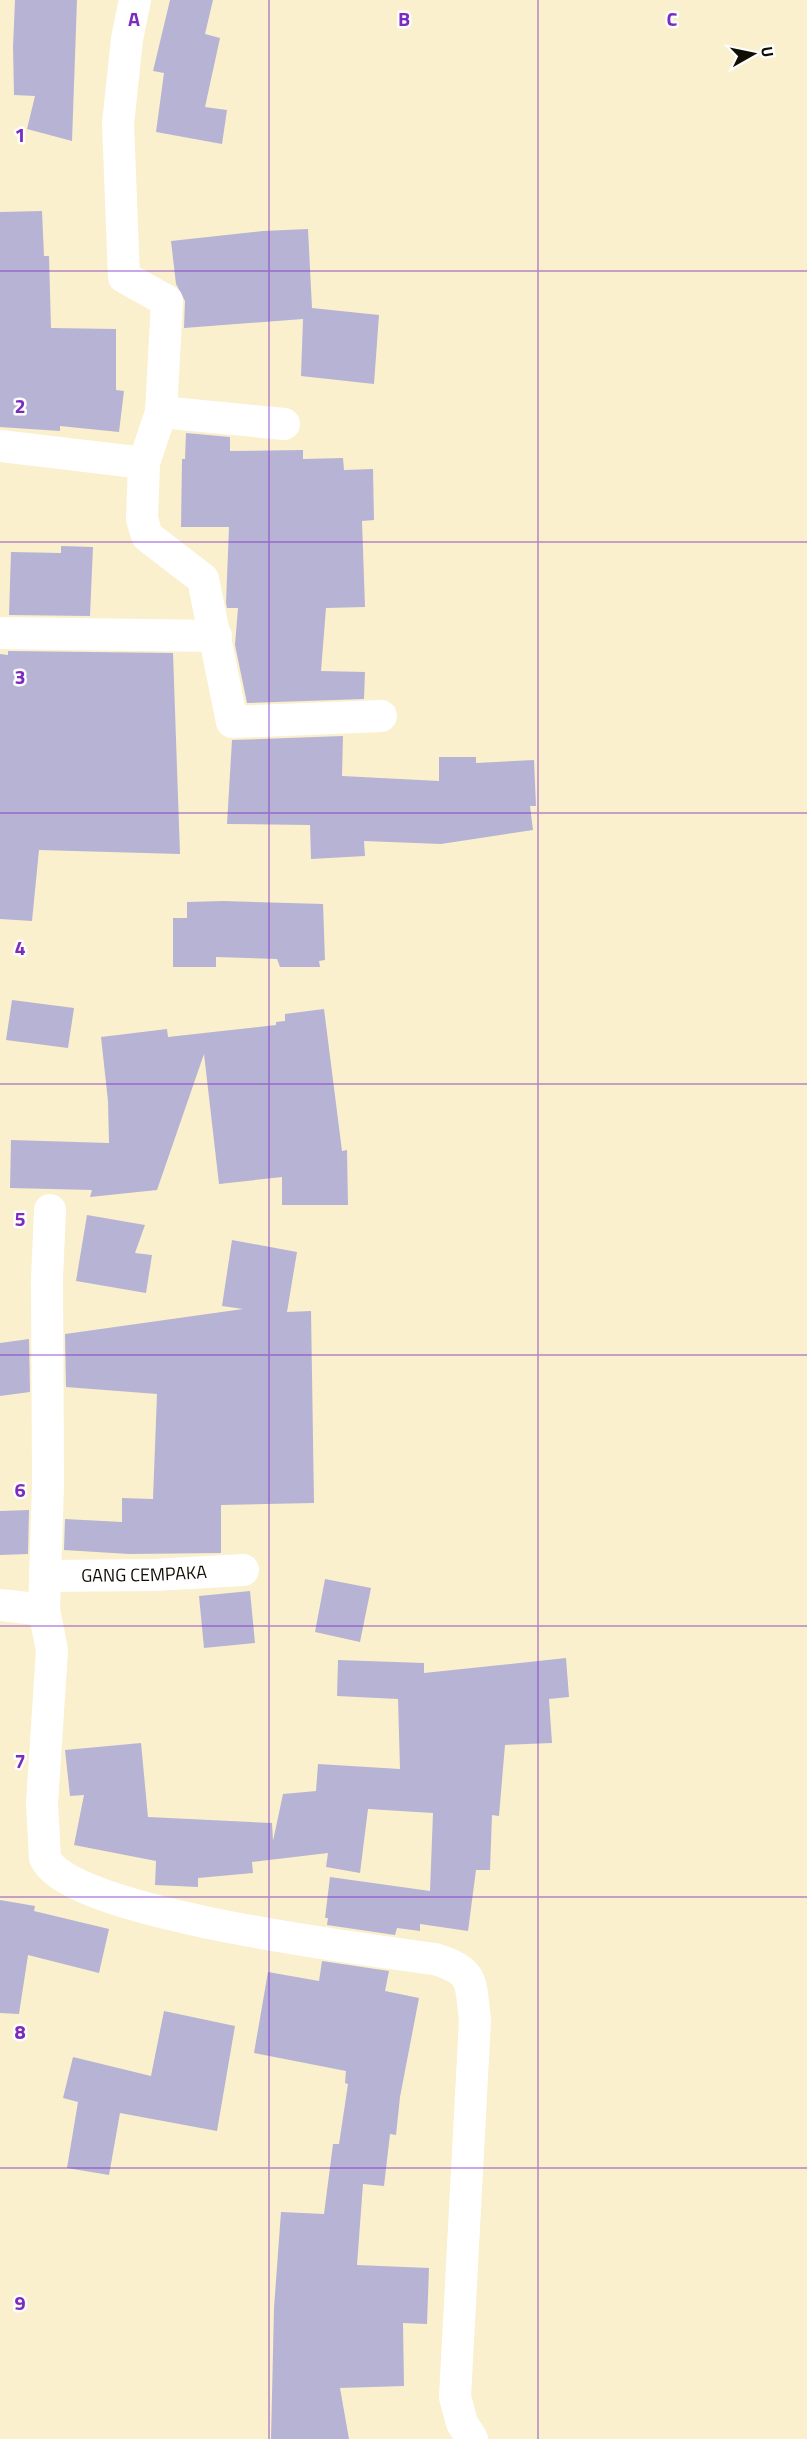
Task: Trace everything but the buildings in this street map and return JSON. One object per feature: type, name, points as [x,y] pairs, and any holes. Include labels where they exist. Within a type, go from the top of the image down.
[{"type":"street","points":[[135,0],[127,39],[118,124],[124,277],[167,301],[161,412],[144,463],[142,519],[147,536],[203,579],[232,722],[381,716]]},
{"type":"street","points":[[161,412],[284,424]]},
{"type":"street","points":[[0,446],[144,463]]},
{"type":"street","points":[[0,633],[216,636]]},
{"type":"street","points":[[50,1210],[47,1278],[48,1484],[44,1610],[52,1650],[42,1804],[42,1849],[48,1866],[66,1879],[142,1906],[281,1938],[435,1959],[458,1966],[470,1982],[475,2020],[456,2397],[462,2423],[472,2439]]},
{"type":"street","name":"GANG CEMPAKA","points":[[45,1576],[154,1575],[243,1570]]},
{"type":"street","points":[[0,1605],[44,1610]]}]
